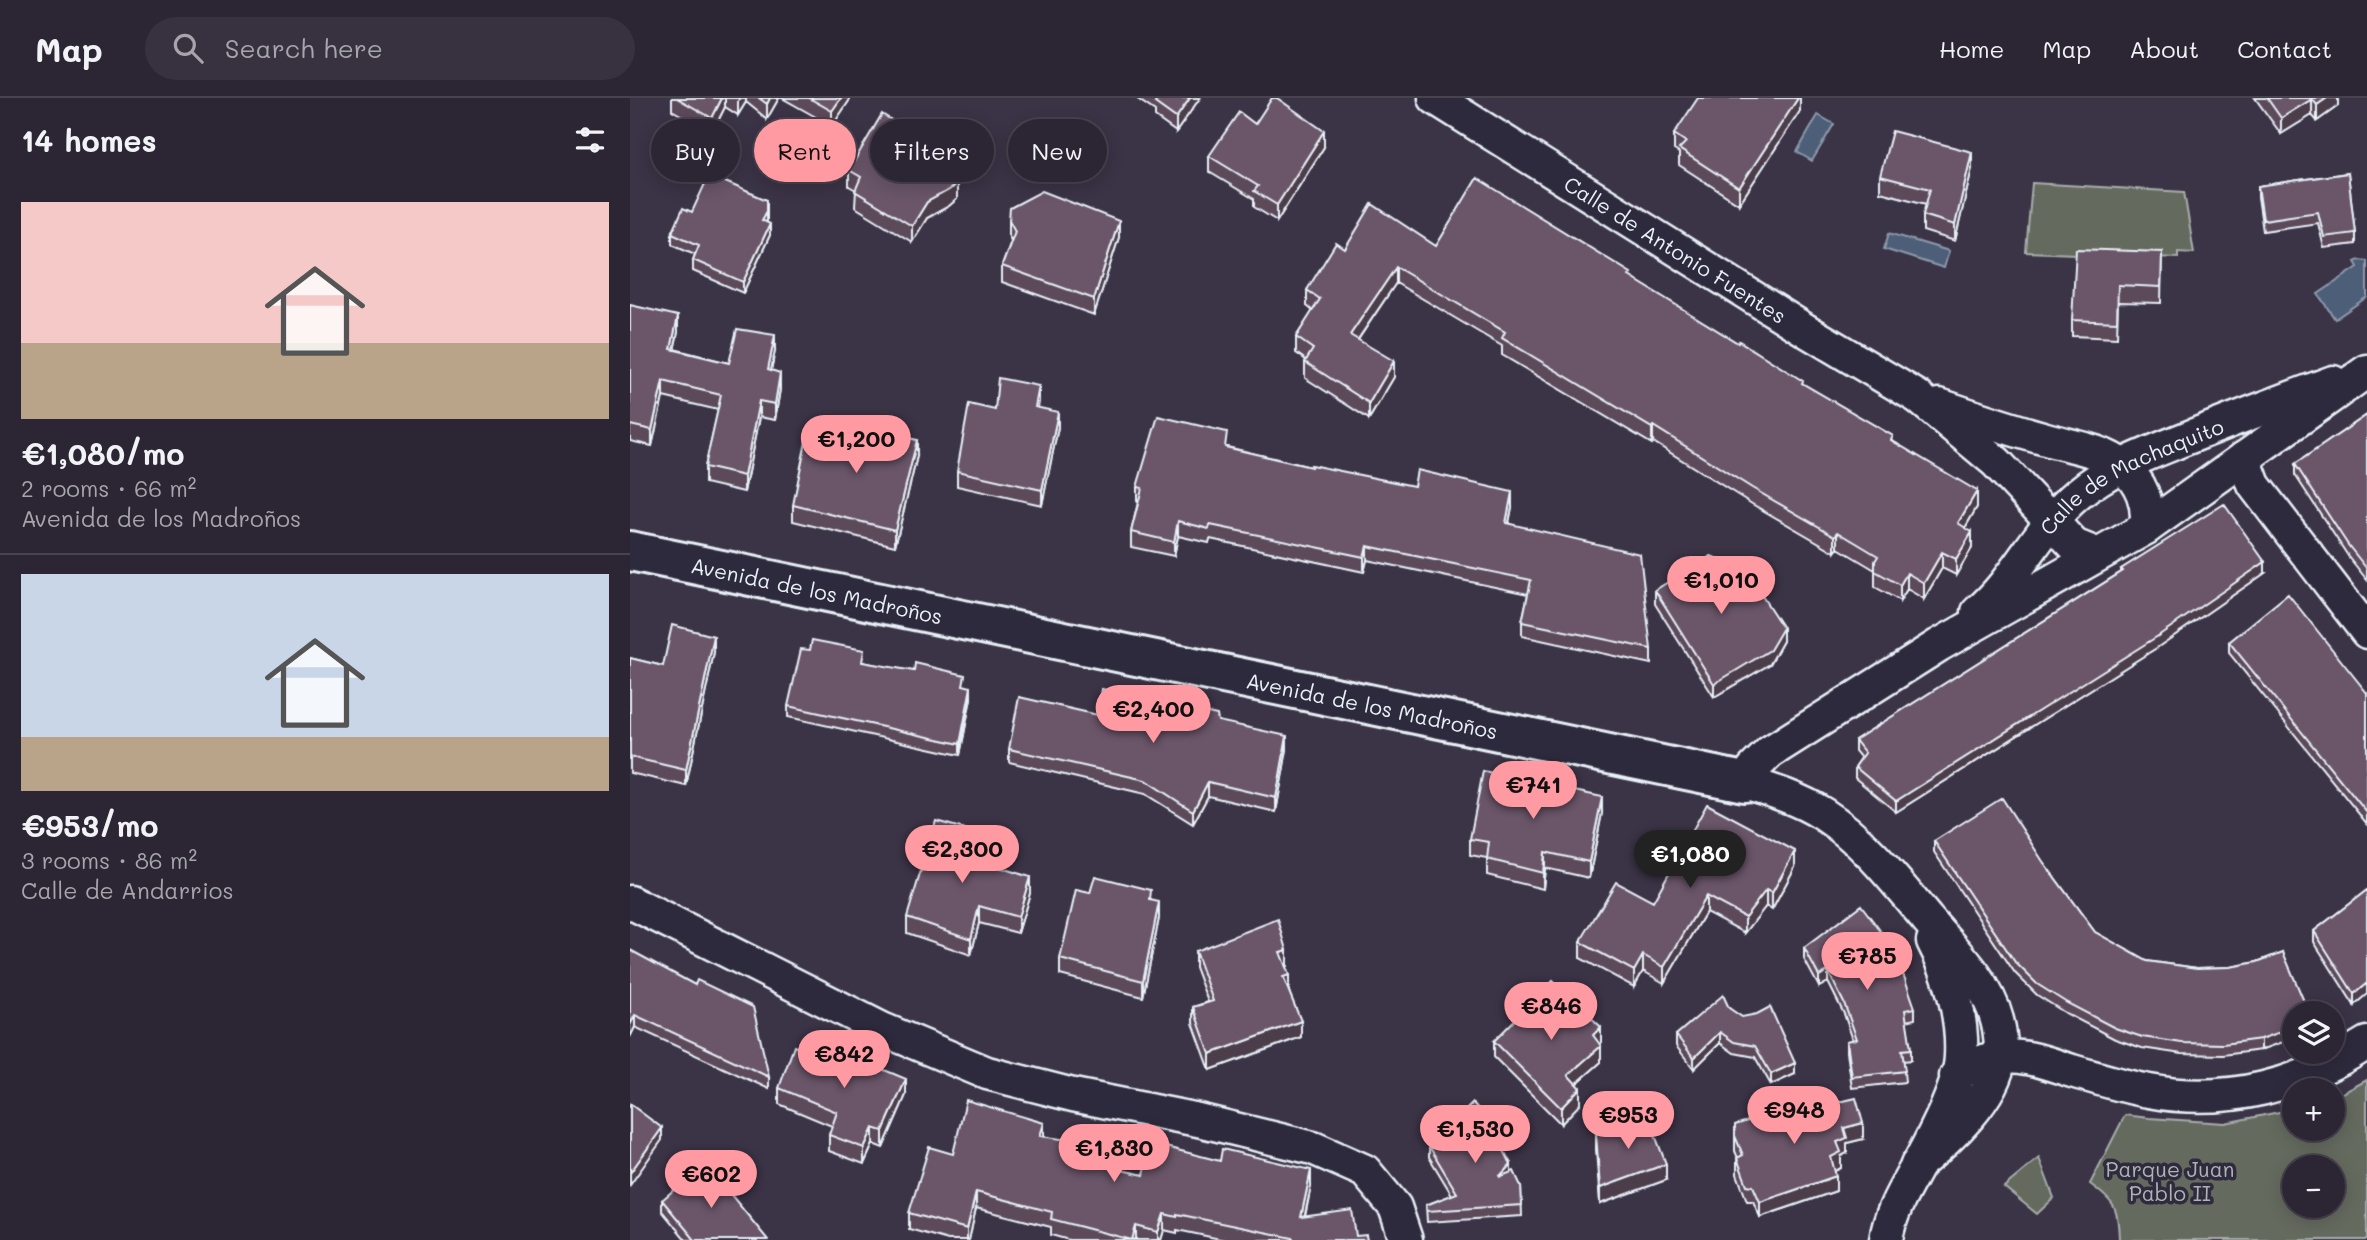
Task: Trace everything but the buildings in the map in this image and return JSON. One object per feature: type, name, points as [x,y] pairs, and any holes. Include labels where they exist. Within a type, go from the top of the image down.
[{"type":"street","name":"Calle de Antonio Fuentes","points":[[1435,98],[1798,326],[1918,397],[1996,462],[2074,545],[2096,554]]},
{"type":"street","name":"Calle de Machaquito","points":[[1744,782],[1770,752],[1939,645],[2146,528],[2367,371]]},
{"type":"street","name":"Calle de Machaquito","points":[[1939,645],[1987,604],[2024,560],[2051,521],[2076,495],[2105,474],[2234,419],[2367,371]]},
{"type":"street","name":"Calle de Antonio Fuentes","points":[[1918,397],[1985,421],[2101,455],[2121,465],[2132,476],[2146,499],[2149,513],[2146,528]]},
{"type":"street","points":[[2244,458],[2254,485],[2367,632]]},
{"type":"street","name":"Avenida de los Madroños","points":[[630,551],[1744,782]]},
{"type":"street","points":[[1744,782],[1794,799],[1823,814],[1864,846],[1969,968],[1997,1020],[2001,1057],[1989,1085],[1961,1126],[1917,1165]]},
{"type":"street","points":[[1885,1240],[1897,1204],[1944,1115],[1961,1057],[1958,1012],[1952,986],[1935,946],[1906,894]]},
{"type":"street","points":[[630,902],[882,1029],[987,1073],[1313,1148],[1365,1171],[1395,1207],[1406,1240]]},
{"type":"street","points":[[1956,1076],[1976,1064],[2001,1057],[2040,1061],[2149,1091],[2218,1096],[2261,1090],[2299,1079],[2344,1058],[2367,1043]]},
{"type":"green space","points":[[2032,183],[2184,192],[2194,253],[2178,252],[2178,258],[2026,252]]},
{"type":"green space","name":"Parque Juan Pablo II","points":[[2367,1080],[2367,1240],[2119,1240],[2114,1207],[2090,1184],[2125,1115],[2225,1123],[2282,1111],[2282,1141],[2345,1141],[2345,1092]]},
{"type":"green space","points":[[2039,1158],[2054,1198],[2037,1214],[2004,1187]]},
{"type":"water","points":[[1818,115],[1834,124],[1812,161],[1797,152]]},
{"type":"water","points":[[1889,233],[1949,251],[1944,268],[1884,249]]},
{"type":"water","points":[[2367,261],[2367,297],[2335,319],[2318,294],[2358,267],[2355,262]]}]
